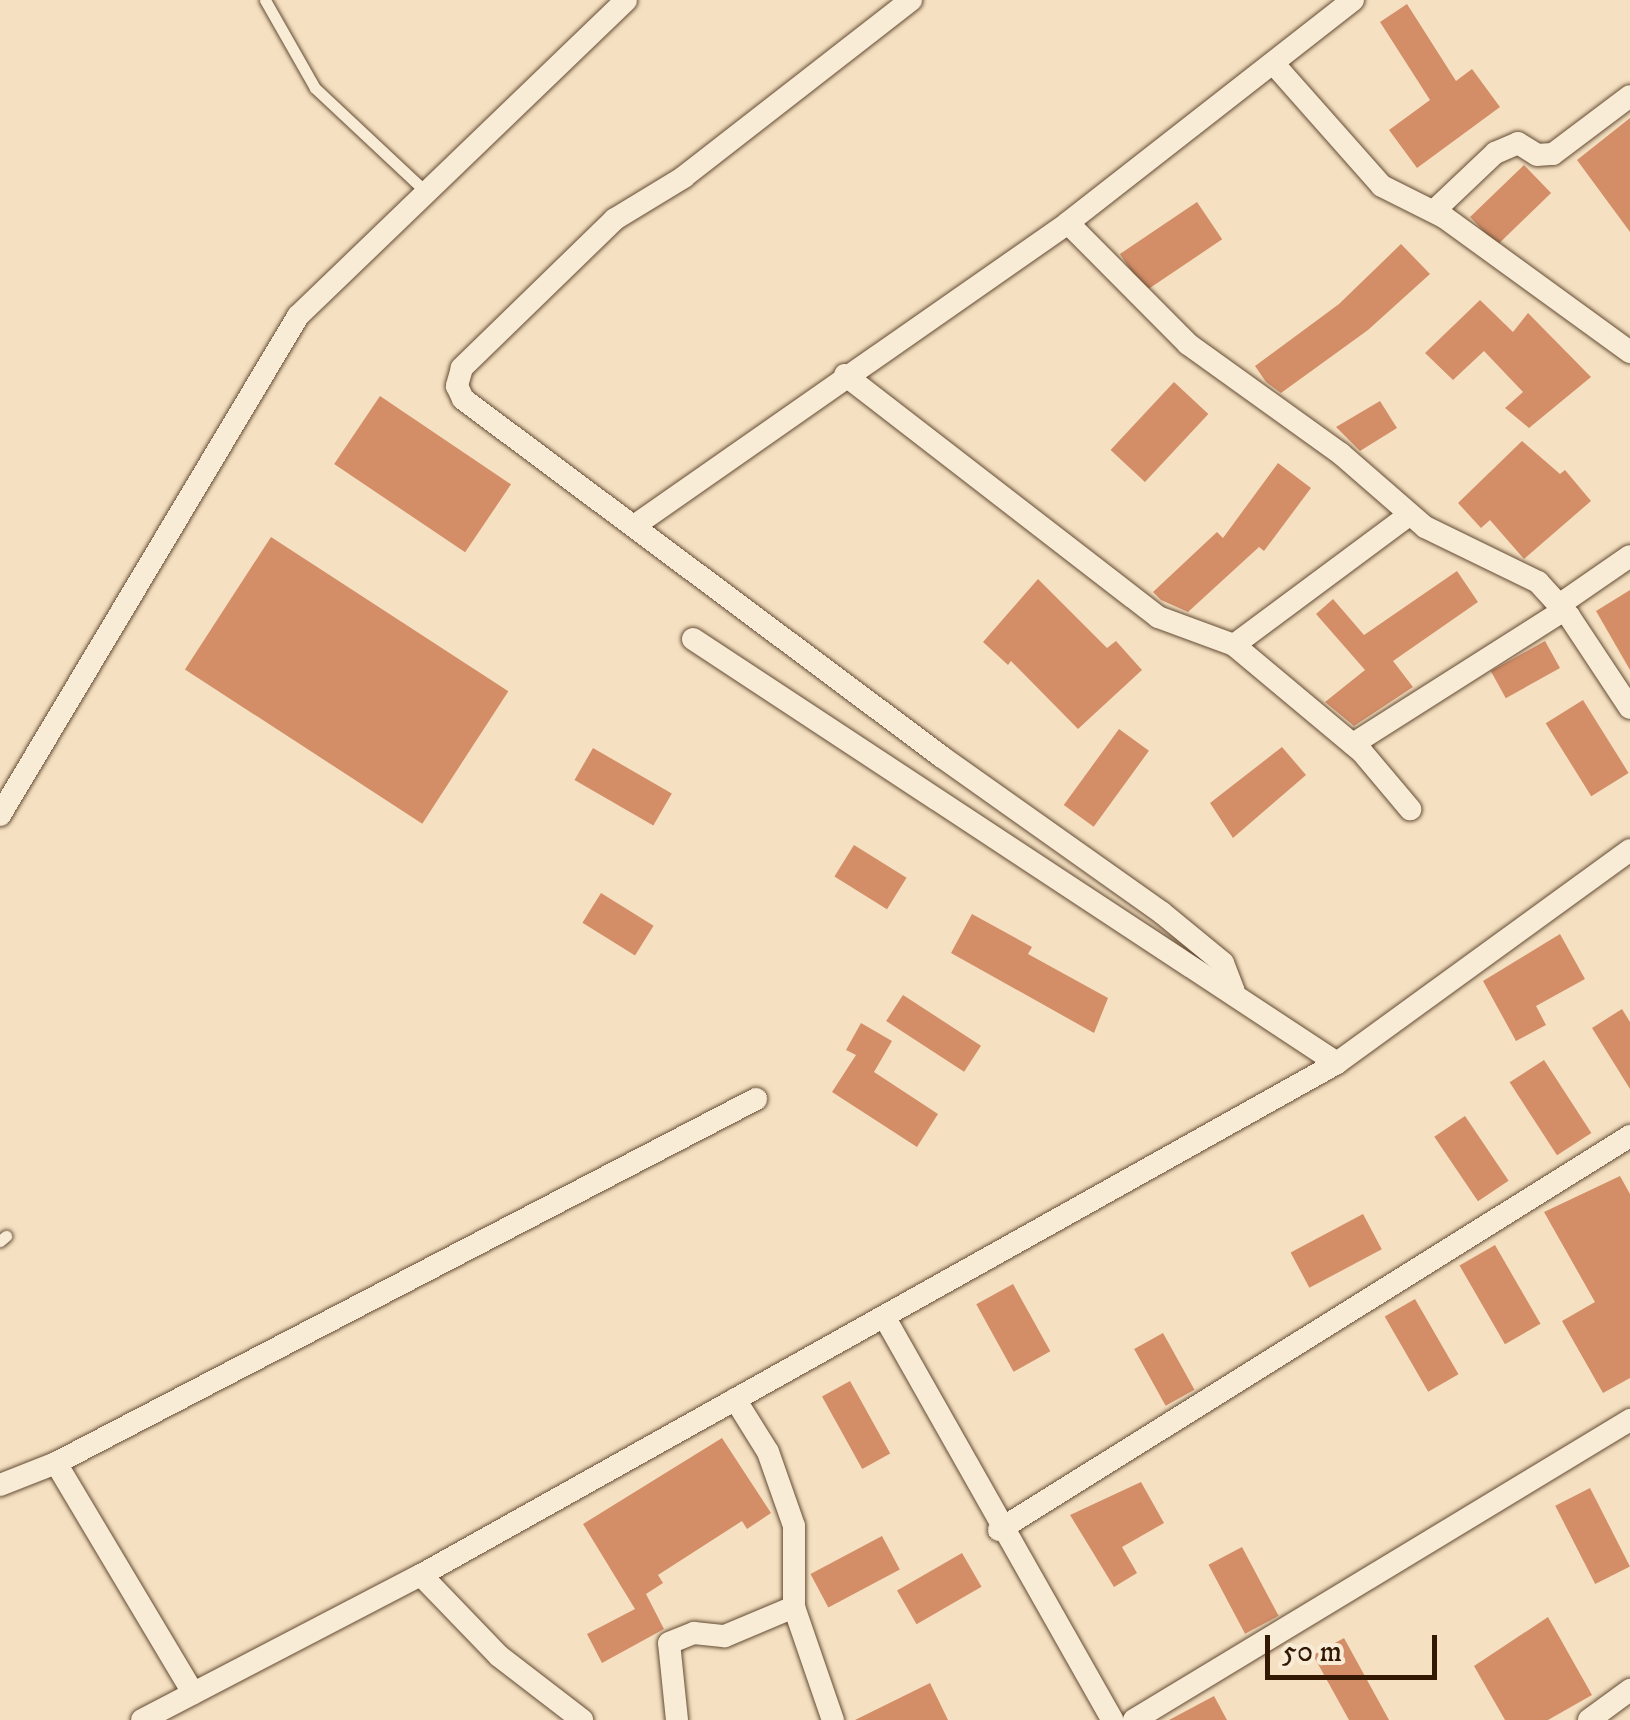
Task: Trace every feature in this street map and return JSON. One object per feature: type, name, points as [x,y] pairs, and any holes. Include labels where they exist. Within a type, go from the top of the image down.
[{"type":"street","points":[[0,815],[298,316],[626,0]]},
{"type":"street","points":[[911,0],[684,177],[615,219],[456,376],[462,399],[1161,912],[1223,963],[1234,992]]},
{"type":"street","points":[[634,526],[846,374],[1068,223],[1352,0]]},
{"type":"street","points":[[1273,63],[1382,186],[1434,210],[1630,352]]},
{"type":"street","points":[[1434,210],[1495,152],[1518,143],[1538,155],[1553,154],[1630,96]]},
{"type":"street","points":[[1068,223],[1188,344],[1342,454],[1410,515],[1455,544],[1538,582],[1561,608],[1630,708]]},
{"type":"street","points":[[846,374],[1158,617],[1234,645],[1352,744],[1410,809]]},
{"type":"street","points":[[1234,645],[1410,515]]},
{"type":"street","points":[[1352,744],[1561,608],[1630,556]]},
{"type":"street","points":[[693,639],[1338,1063]]},
{"type":"street","points":[[142,1720],[421,1574],[1338,1063],[1630,850]]},
{"type":"street","points":[[0,1485],[56,1463],[756,1098]]},
{"type":"street","points":[[999,1530],[1630,1136]]},
{"type":"street","points":[[884,1318],[999,1530],[1112,1720]]},
{"type":"street","points":[[735,1399],[768,1452],[794,1526],[794,1607],[833,1720]]},
{"type":"street","points":[[1134,1720],[1630,1420]]},
{"type":"street","points":[[56,1463],[193,1693]]},
{"type":"street","points":[[421,1574],[498,1656],[582,1720]]},
{"type":"street","points":[[677,1720],[669,1643],[694,1632],[725,1636],[794,1607]]},
{"type":"street","points":[[1588,1720],[1630,1690]]},
{"type":"lane","points":[[265,0],[315,88],[425,191]]},
{"type":"building","points":[[1407,4],[1456,81],[1472,69],[1500,107],[1417,168],[1389,130],[1430,100],[1380,22]]},
{"type":"building","points":[[1630,118],[1630,232],[1577,160]]},
{"type":"building","points":[[1524,165],[1551,193],[1497,245],[1470,217]]},
{"type":"building","points":[[1197,202],[1222,239],[1145,291],[1120,254]]},
{"type":"building","points":[[1401,244],[1430,274],[1368,330],[1281,393],[1266,382],[1255,366],[1339,304]]},
{"type":"building","points":[[1480,300],[1513,332],[1528,313],[1591,377],[1529,428],[1505,408],[1523,392],[1484,351],[1453,380],[1425,353]]},
{"type":"building","points":[[1174,382],[1208,414],[1145,482],[1111,450]]},
{"type":"building","points":[[380,396],[511,484],[465,552],[334,464]]},
{"type":"building","points":[[1380,401],[1397,428],[1360,451],[1336,427]]},
{"type":"building","points":[[1522,441],[1560,474],[1565,470],[1591,501],[1524,559],[1490,520],[1481,528],[1458,503]]},
{"type":"building","points":[[1278,463],[1311,488],[1264,551],[1259,547],[1188,612],[1161,600],[1153,592],[1217,532],[1223,538]]},
{"type":"building","points":[[271,537],[508,691],[422,824],[185,670]]},
{"type":"building","points":[[1457,571],[1478,602],[1393,661],[1413,687],[1354,726],[1325,702],[1365,670],[1316,614],[1333,599],[1364,635]]},
{"type":"building","points":[[1038,579],[1107,648],[1116,641],[1142,670],[1078,729],[1011,661],[1008,665],[983,642]]},
{"type":"building","points":[[1630,590],[1630,670],[1596,611]]},
{"type":"building","points":[[1545,641],[1560,668],[1506,698],[1491,671]]},
{"type":"building","points":[[1583,700],[1629,773],[1591,796],[1546,723]]},
{"type":"building","points":[[1119,729],[1149,751],[1094,827],[1064,805]]},
{"type":"building","points":[[1282,747],[1306,775],[1233,838],[1210,803]]},
{"type":"building","points":[[593,748],[672,794],[653,826],[574,780]]},
{"type":"building","points":[[854,845],[907,878],[887,909],[834,876]]},
{"type":"building","points":[[601,893],[654,926],[635,956],[582,923]]},
{"type":"building","points":[[972,914],[1032,947],[1028,954],[1108,998],[1094,1033],[951,953]]},
{"type":"building","points":[[1560,934],[1585,979],[1536,1006],[1546,1025],[1516,1041],[1483,981]]},
{"type":"building","points":[[903,995],[981,1046],[964,1072],[886,1021]]},
{"type":"building","points":[[1622,1009],[1630,1022],[1630,1089],[1592,1028]]},
{"type":"building","points":[[861,1023],[892,1041],[874,1072],[938,1114],[917,1147],[832,1092],[856,1055],[846,1050]]},
{"type":"building","points":[[1544,1060],[1591,1133],[1557,1155],[1510,1082]]},
{"type":"building","points":[[1465,1116],[1509,1181],[1478,1201],[1434,1137]]},
{"type":"building","points":[[1620,1176],[1630,1194],[1630,1378],[1603,1393],[1562,1321],[1595,1302],[1544,1212]]},
{"type":"building","points":[[1363,1214],[1382,1249],[1309,1288],[1291,1252]]},
{"type":"building","points":[[1495,1245],[1540,1324],[1505,1344],[1459,1266]]},
{"type":"building","points":[[1013,1284],[1050,1351],[1014,1372],[976,1304]]},
{"type":"building","points":[[1415,1299],[1458,1374],[1428,1392],[1385,1316]]},
{"type":"building","points":[[1163,1333],[1195,1390],[1166,1406],[1134,1349]]},
{"type":"building","points":[[850,1381],[890,1454],[862,1469],[822,1397]]},
{"type":"building","points":[[722,1438],[771,1513],[747,1529],[742,1521],[658,1575],[663,1583],[646,1594],[664,1629],[602,1663],[587,1634],[635,1609],[583,1524]]},
{"type":"building","points":[[1141,1482],[1164,1523],[1122,1547],[1137,1573],[1114,1587],[1070,1515]]},
{"type":"building","points":[[1590,1488],[1630,1566],[1595,1584],[1555,1506]]},
{"type":"building","points":[[882,1536],[900,1570],[828,1608],[810,1574]]},
{"type":"building","points":[[1242,1547],[1279,1616],[1245,1634],[1208,1565]]},
{"type":"building","points":[[962,1553],[982,1587],[917,1624],[897,1590]]},
{"type":"building","points":[[1548,1617],[1592,1695],[1548,1720],[1505,1720],[1474,1666]]},
{"type":"building","points":[[1344,1638],[1389,1720],[1349,1720],[1313,1655]]},
{"type":"building","points":[[930,1683],[948,1720],[855,1720]]},
{"type":"building","points":[[1214,1696],[1227,1720],[1169,1720]]}]
